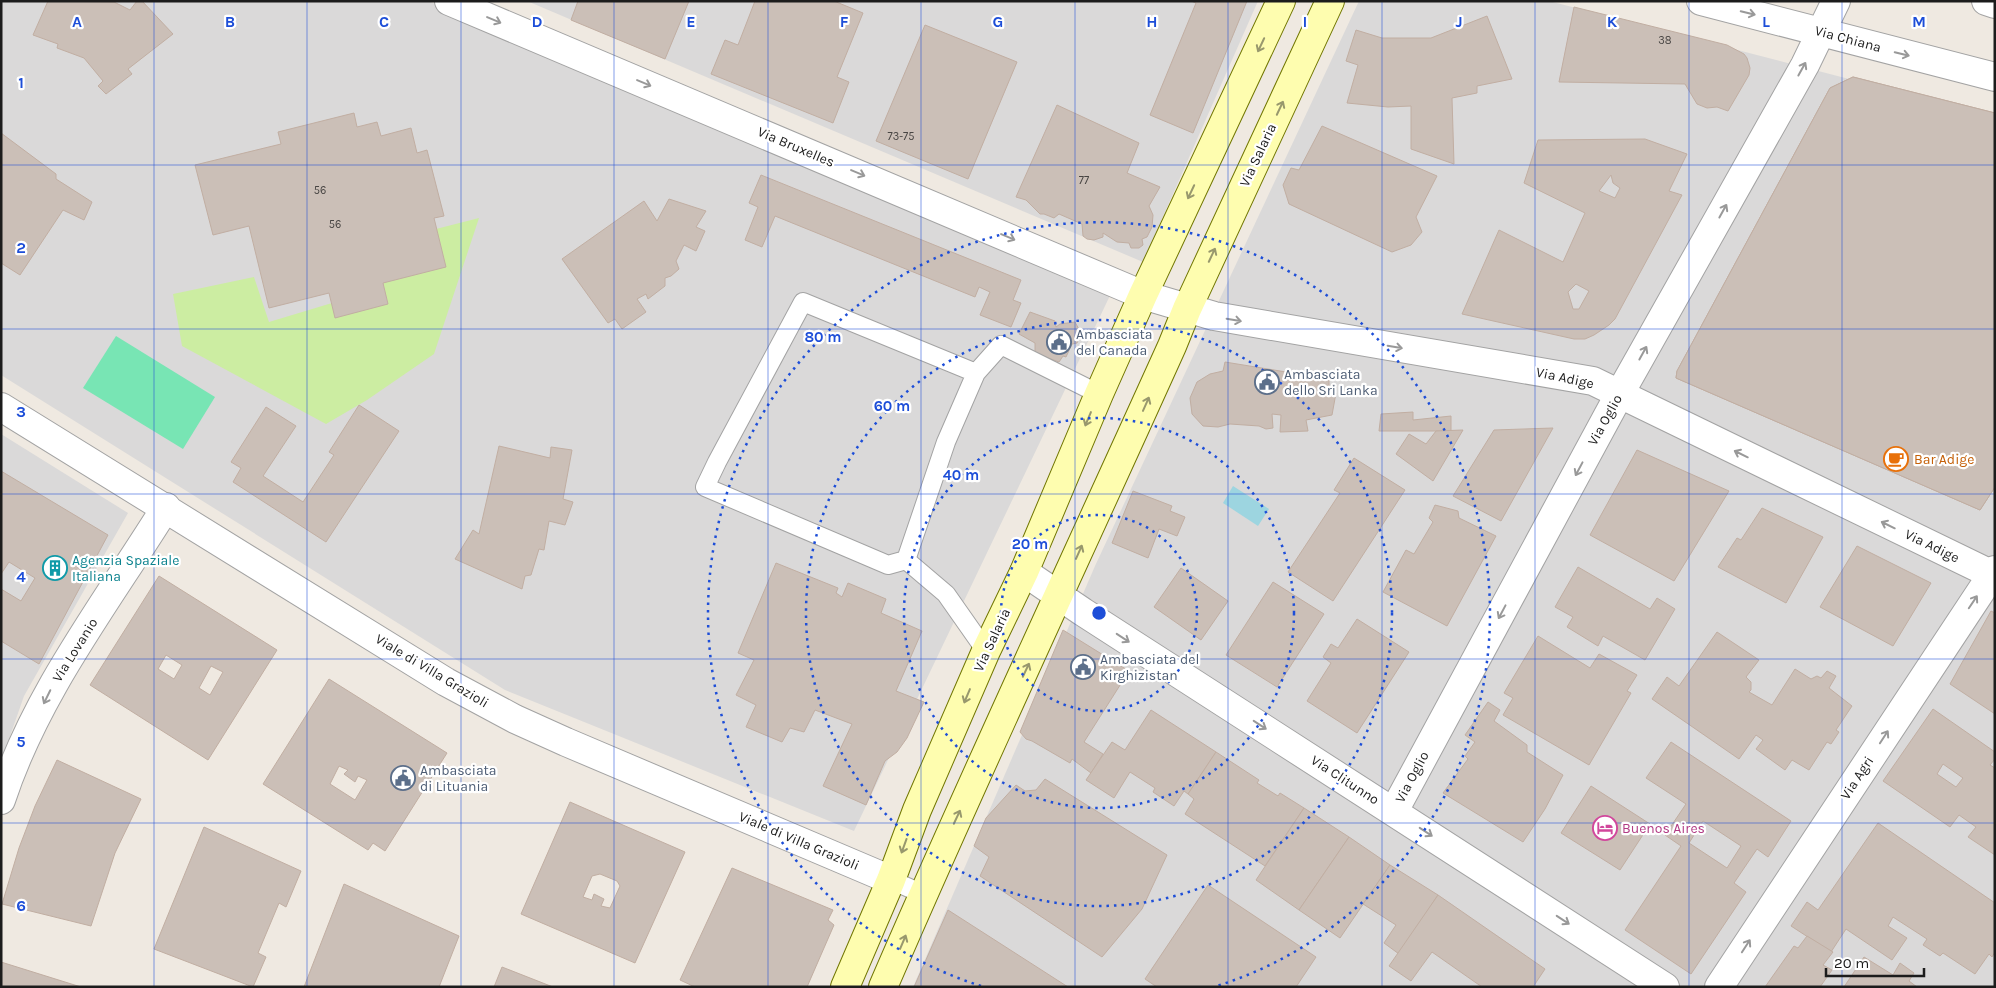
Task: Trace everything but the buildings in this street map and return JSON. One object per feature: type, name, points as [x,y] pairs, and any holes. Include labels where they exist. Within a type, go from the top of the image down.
[{"type":"main road","name":"Via Salaria","points":[[845,987],[891,880],[917,810],[986,651],[1024,572],[1143,294],[1281,1]]},
{"type":"main road","name":"Via Salaria","points":[[883,987],[923,894],[1059,597],[1187,309],[1330,1]]},
{"type":"street","name":"Via Bruxelles","points":[[449,1],[1143,294]]},
{"type":"street","name":"Via Chiana","points":[[1701,1],[1995,77]]},
{"type":"street","name":"Via Oglio","points":[[1394,811],[1619,395],[1805,65],[1836,1]]},
{"type":"street","points":[[1986,1],[1995,4]]},
{"type":"street","points":[[1143,294],[1187,309]]},
{"type":"street","name":"Via Adige","points":[[1187,309],[1214,316],[1593,381],[1994,574]]},
{"type":"street","name":"Viale di Villa Grazioli","points":[[1,407],[446,682],[515,719],[891,880]]},
{"type":"street","name":"Via Lovanio","points":[[1,800],[10,774],[56,679],[166,508]]},
{"type":"street","name":"Via Clitunno","points":[[1024,572],[1059,597],[1665,987]]},
{"type":"street","name":"Via Agri","points":[[1719,987],[1994,574]]},
{"type":"lane","points":[[906,560],[888,565],[705,487],[803,302],[976,372]]},
{"type":"lane","points":[[906,560],[946,442],[976,372],[1001,345],[1099,394]]},
{"type":"lane","points":[[906,560],[946,594],[986,651]]},
{"type":"lane","points":[[891,880],[923,894]]},
{"type":"shaded area","points":[[1,1],[428,1],[1116,283],[854,831],[505,690],[1,375]]},
{"type":"shaded area","points":[[527,1],[1258,1],[1143,262]]},
{"type":"shaded area","points":[[1359,1],[1549,1],[1995,117],[1995,987],[913,987],[1095,566]]},
{"type":"shaded area","points":[[1,434],[128,513],[24,696],[1,762]]},
{"type":"green space","points":[[479,218],[434,354],[367,400],[326,424],[182,346],[173,294],[254,277],[269,322],[332,303],[336,317],[388,304],[383,283],[436,229]]},
{"type":"green space","points":[[116,336],[215,397],[183,449],[83,388]]},
{"type":"water","points":[[1233,486],[1269,509],[1258,526],[1223,503]]},
{"type":"place","name":"Ambasciata del Canada","points":[[1059,342]]},
{"type":"place","name":"Ambasciata dello Sri Lanka","points":[[1267,382]]},
{"type":"place","name":"Bar Adige","points":[[1896,459]]},
{"type":"place","name":"Agenzia Spaziale Italiana","points":[[55,568]]},
{"type":"place","name":"Ambasciata del Kirghizistan","points":[[1083,667]]},
{"type":"place","name":"Ambasciata di Lituania","points":[[403,778]]},
{"type":"place","name":"Buenos Aires","points":[[1605,828]]}]
